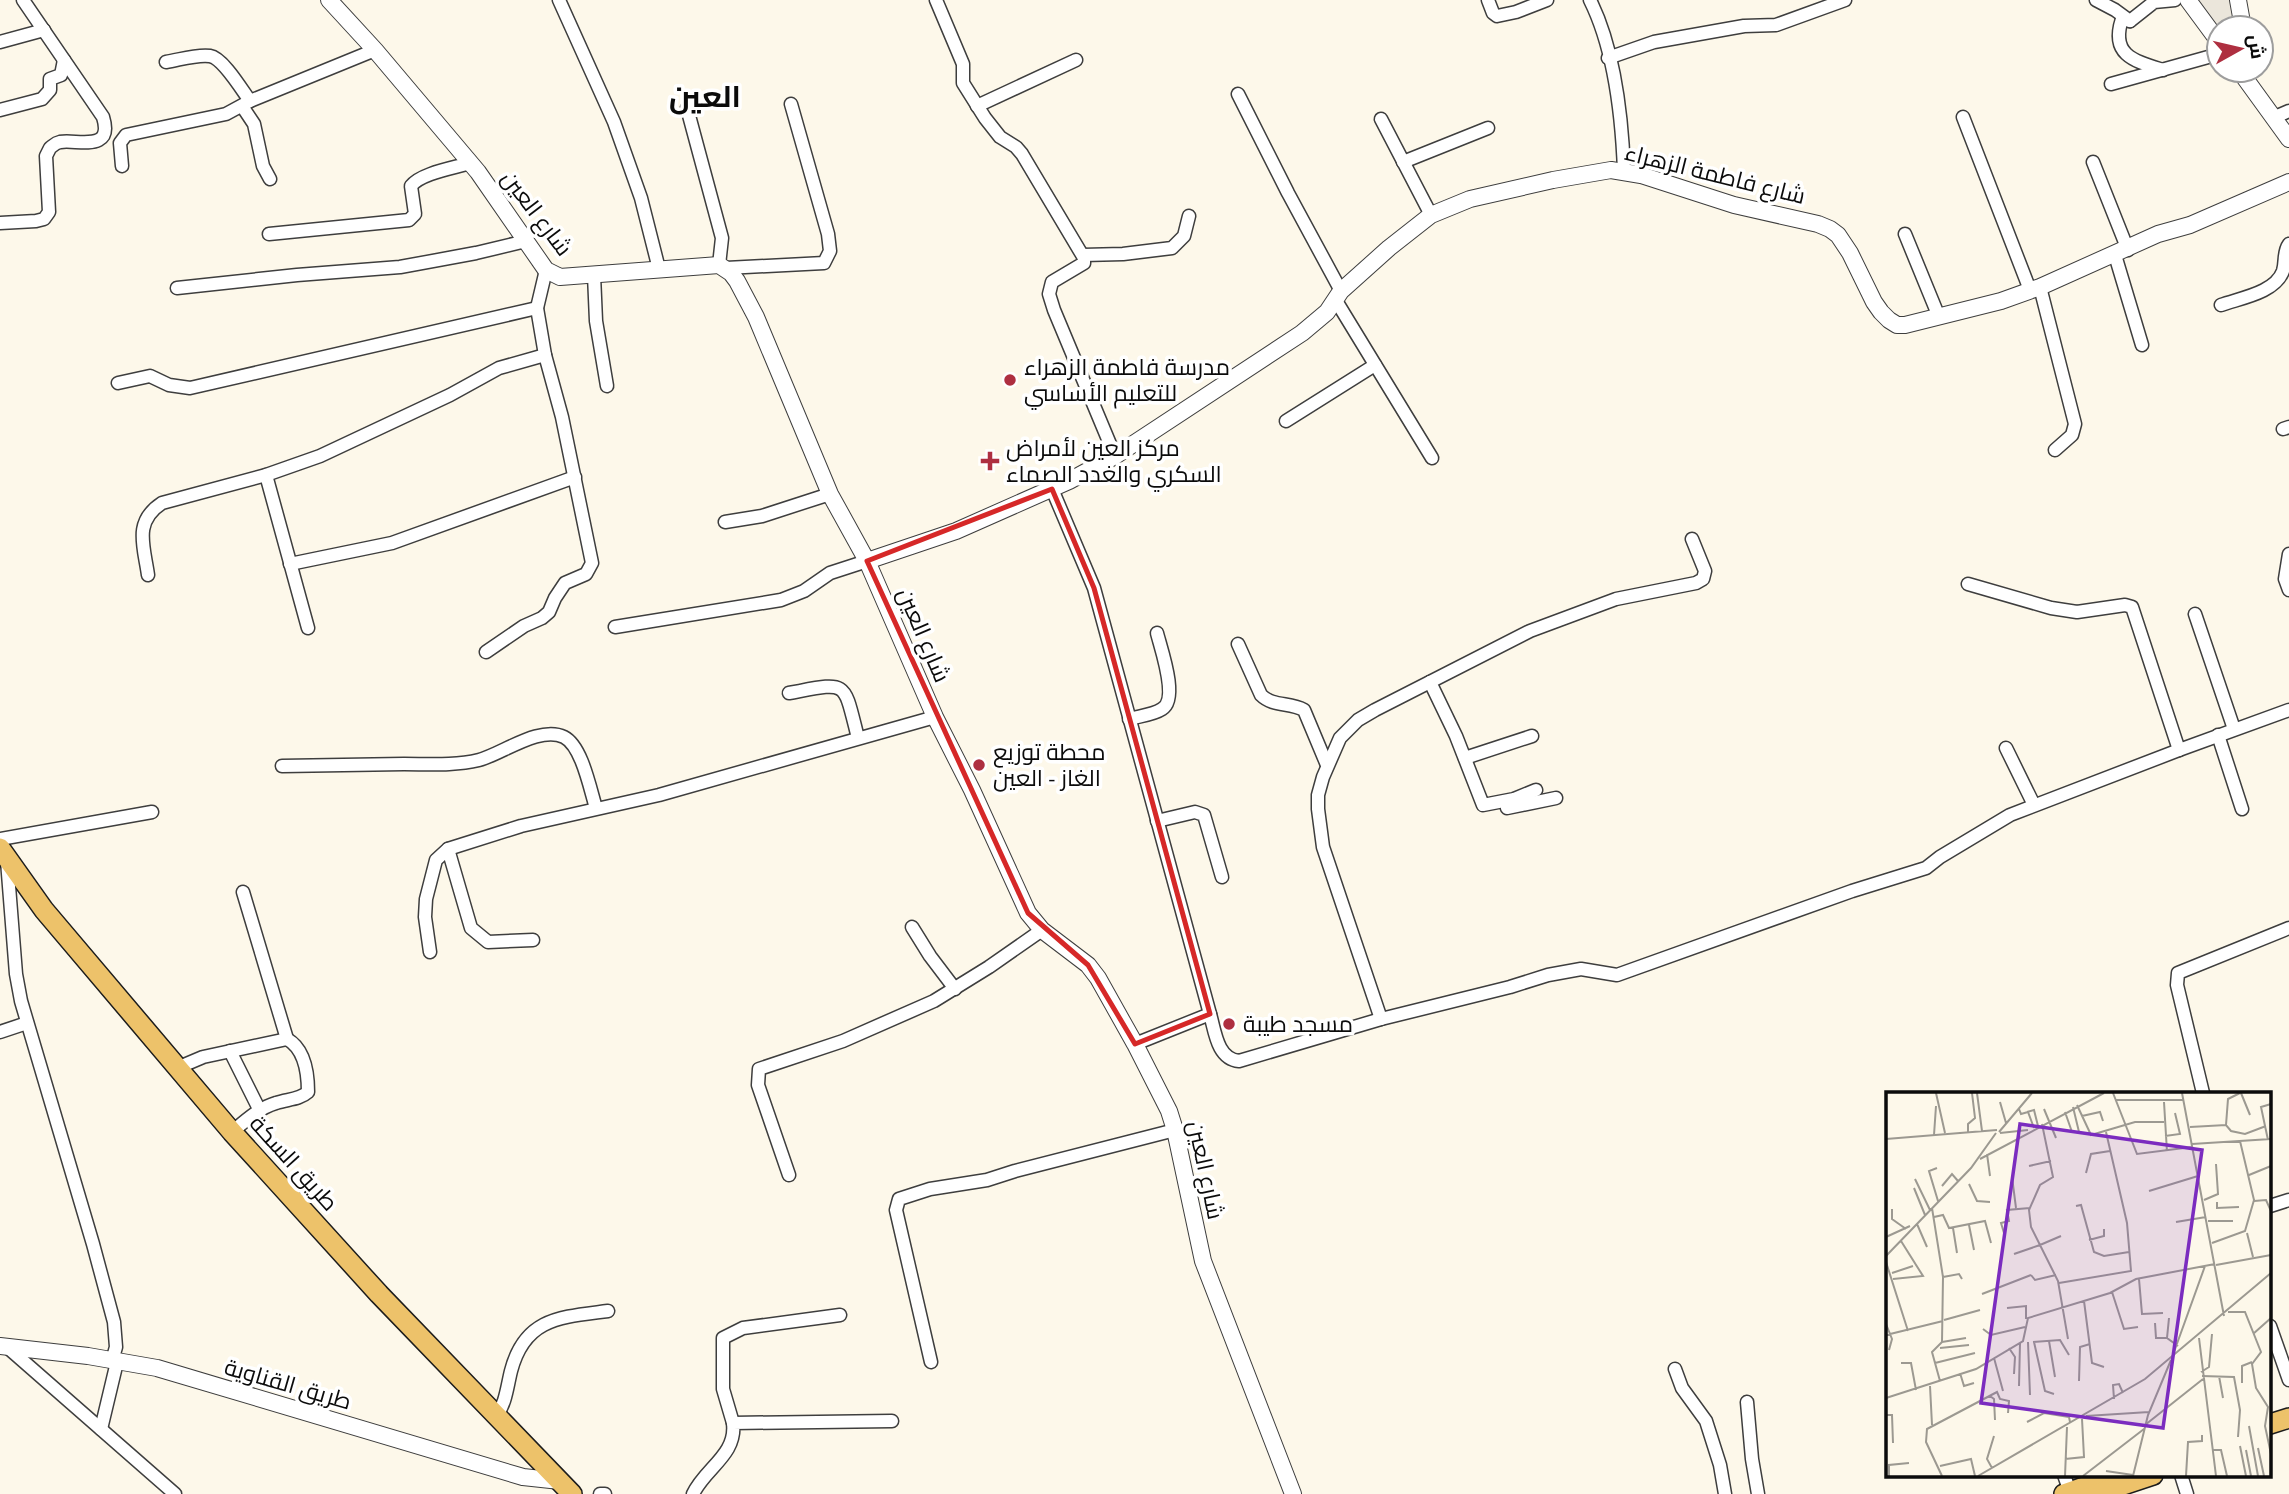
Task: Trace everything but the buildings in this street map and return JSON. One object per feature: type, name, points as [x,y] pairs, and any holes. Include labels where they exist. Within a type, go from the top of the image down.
[{"type":"main road","name":"طريق السكة","points":[[2,848],[44,909],[232,1132],[379,1294],[566,1488]]},
{"type":"main road","points":[[2272,1423],[2289,1418]]},
{"type":"main road","points":[[2272,1434],[2289,1429]]},
{"type":"main road","points":[[2066,1487],[2116,1476]]},
{"type":"main road","points":[[2096,1494],[2150,1476]]},
{"type":"street","points":[[0,223],[44,219],[49,212],[46,156],[50,148],[62,142],[92,143],[102,136],[105,130],[103,117],[23,0]]},
{"type":"street","name":"شارع العين","points":[[329,0],[470,163],[546,270],[560,277],[722,267],[737,281],[756,317],[830,494],[867,561],[935,717],[972,790],[1028,914],[1042,930],[1087,965],[1098,978],[1169,1111],[1203,1261],[1293,1494]]},
{"type":"street","points":[[559,0],[614,122],[641,198],[659,269]]},
{"type":"street","points":[[936,0],[963,64],[963,83],[1000,137],[1013,144],[1022,154],[1083,255],[1084,263],[1057,277],[1052,282],[1049,294],[1115,456]]},
{"type":"street","points":[[1489,0],[1493,13],[1497,16],[1547,0]]},
{"type":"street","points":[[1590,0],[1608,58],[1621,121],[1624,172]]},
{"type":"street","points":[[1608,58],[1654,43],[1744,26],[1776,25],[1845,0]]},
{"type":"street","points":[[2096,0],[2130,21]]},
{"type":"street","points":[[2130,21],[2154,2],[2175,0]]},
{"type":"street","points":[[2188,0],[2205,23]]},
{"type":"street","points":[[2130,21],[2122,19],[2118,31],[2121,46],[2129,59],[2164,70]]},
{"type":"street","points":[[0,42],[44,30]]},
{"type":"street","points":[[122,166],[120,143],[126,135],[217,116],[374,50]]},
{"type":"street","points":[[166,62],[204,56],[221,62],[246,103],[254,124],[263,166],[270,179]]},
{"type":"street","points":[[2111,83],[2205,58]]},
{"type":"street","points":[[0,110],[42,99],[50,90],[50,79],[61,75],[64,60]]},
{"type":"street","points":[[977,106],[1076,60]]},
{"type":"street","points":[[2250,84],[2282,114],[2289,139]]},
{"type":"street","points":[[2255,84],[2257,93]]},
{"type":"street","points":[[1238,94],[1375,365],[1432,458]]},
{"type":"street","points":[[687,108],[722,238],[722,267],[824,263],[831,251],[828,234],[791,104]]},
{"type":"street","points":[[1963,117],[2035,289],[2075,424],[2072,435],[2055,450]]},
{"type":"street","points":[[1381,119],[1431,215]]},
{"type":"street","points":[[1403,162],[1488,128]]},
{"type":"street","points":[[2093,162],[2121,252],[2142,345]]},
{"type":"street","points":[[269,234],[409,220],[415,214],[411,186],[414,182],[470,163]]},
{"type":"street","name":"شارع فاطمة الزهراء","points":[[867,561],[956,531],[1052,489],[1115,456],[1302,334],[1320,320],[1338,295],[1389,248],[1431,215],[1471,199],[1599,171],[1624,172],[1734,205],[1818,224],[1838,235],[1874,302],[1889,320],[1905,325],[2001,301],[2035,289],[2158,234],[2190,225],[2289,182]]},
{"type":"street","points":[[1083,255],[1123,254],[1172,247],[1184,236],[1189,216]]},
{"type":"street","points":[[1905,234],[1939,317]]},
{"type":"street","points":[[177,288],[400,267],[526,241]]},
{"type":"street","points":[[2221,305],[2256,293],[2278,279],[2289,244]]},
{"type":"street","points":[[486,652],[524,626],[542,618],[549,612],[565,583],[586,574],[592,563],[537,308],[546,270]]},
{"type":"street","points":[[594,275],[596,321],[607,386]]},
{"type":"street","points":[[118,383],[150,376],[169,385],[190,388],[537,308]]},
{"type":"street","points":[[148,575],[142,528],[155,508],[170,500],[266,475],[320,456],[466,387],[499,368],[545,355]]},
{"type":"street","points":[[1286,421],[1375,365]]},
{"type":"street","points":[[266,475],[308,628]]},
{"type":"street","points":[[290,564],[392,543],[575,477]]},
{"type":"street","points":[[1052,489],[1094,588],[1209,1014],[1221,1050],[1231,1060],[1239,1062],[1381,1019],[1581,969],[1617,975],[1852,891],[1926,868],[2010,815],[2289,710]]},
{"type":"street","points":[[725,522],[762,516],[830,494]]},
{"type":"street","points":[[1381,1019],[1323,847],[1319,824],[1318,795],[1327,765],[1340,738],[1375,710],[1530,631],[1616,599],[1696,583],[1703,579],[1705,570],[1692,539]]},
{"type":"street","points":[[2289,554],[2285,579],[2289,590]]},
{"type":"street","points":[[615,627],[781,600],[804,590],[830,573],[867,561]]},
{"type":"street","points":[[1968,584],[2051,608],[2077,612],[2125,605],[2132,607],[2179,750]]},
{"type":"street","points":[[2195,614],[2234,729]]},
{"type":"street","points":[[1129,719],[1163,709],[1168,702],[1170,687],[1157,633]]},
{"type":"street","points":[[1238,644],[1261,695],[1268,702],[1296,705],[1304,710],[1327,765]]},
{"type":"street","points":[[1430,682],[1486,811],[1556,798]]},
{"type":"street","points":[[789,693],[827,686],[843,690],[858,738]]},
{"type":"street","points":[[430,952],[425,917],[426,900],[436,860],[448,849],[521,826],[677,790],[935,717]]},
{"type":"street","points":[[282,766],[453,764],[488,757],[526,740],[551,734],[567,739],[577,750],[596,808]]},
{"type":"street","points":[[2218,735],[2242,809]]},
{"type":"street","points":[[1465,758],[1532,736]]},
{"type":"street","points":[[2006,748],[2034,806]]},
{"type":"street","points":[[1483,805],[1514,799],[1536,790]]},
{"type":"street","points":[[101,1429],[115,1361],[114,1322],[27,1023],[16,974],[2,848],[152,811]]},
{"type":"street","points":[[1157,821],[1195,812],[1204,815],[1222,877]]},
{"type":"street","points":[[448,849],[471,928],[488,942],[533,940]]},
{"type":"street","points":[[243,892],[287,1039]]},
{"type":"street","points":[[912,927],[955,989]]},
{"type":"street","points":[[2203,1092],[2177,985],[2178,973],[2289,928]]},
{"type":"street","points":[[789,1175],[758,1085],[759,1069],[843,1041],[934,1002],[1042,930]]},
{"type":"street","points":[[1135,1044],[1209,1014]]},
{"type":"street","points":[[0,1032],[27,1023]]},
{"type":"street","points":[[177,1068],[196,1059],[230,1051],[287,1039],[295,1043],[307,1071],[308,1091],[303,1096],[275,1103],[260,1111],[232,1132]]},
{"type":"street","points":[[230,1051],[260,1111]]},
{"type":"street","points":[[931,1362],[896,1210],[900,1199],[939,1187],[987,1180],[1175,1130]]},
{"type":"street","points":[[2272,1205],[2289,1200]]},
{"type":"street","points":[[496,1417],[505,1397],[518,1350],[538,1326],[557,1317],[608,1311]]},
{"type":"street","points":[[693,1494],[730,1447],[734,1431],[723,1389],[723,1338],[743,1328],[840,1315]]},
{"type":"street","points":[[2272,1332],[2289,1380]]},
{"type":"street","points":[[3,1346],[175,1494]]},
{"type":"street","name":"طريق القناوية","points":[[3,1346],[157,1368],[566,1488]]},
{"type":"street","points":[[1675,1369],[1682,1388],[1706,1422],[1728,1493]]},
{"type":"street","points":[[1747,1402],[1758,1494]]},
{"type":"street","points":[[733,1423],[892,1421]]},
{"type":"street","points":[[2181,1476],[2187,1494]]},
{"type":"highlighted area","points":[[1052,489],[1094,588],[1210,1014],[1135,1044],[1088,965],[1028,913],[867,561]]},
{"type":"shaded area","points":[[2185,0],[2237,0],[2238,14],[2205,14],[2205,26]]},
{"type":"place","name":"مدرسة فاطمة الزهراء للتعليم الأساسي","points":[[1010,380]]},
{"type":"place","name":"مركز العين لأمراض السكري والغدد الصماء","points":[[990,461]]},
{"type":"place","name":"محطة توزيع الغاز - العين","points":[[979,765]]},
{"type":"place","name":"مسجد طيبة","points":[[1229,1024]]},
{"type":"district","name":"العين","points":[[705,97]]}]
